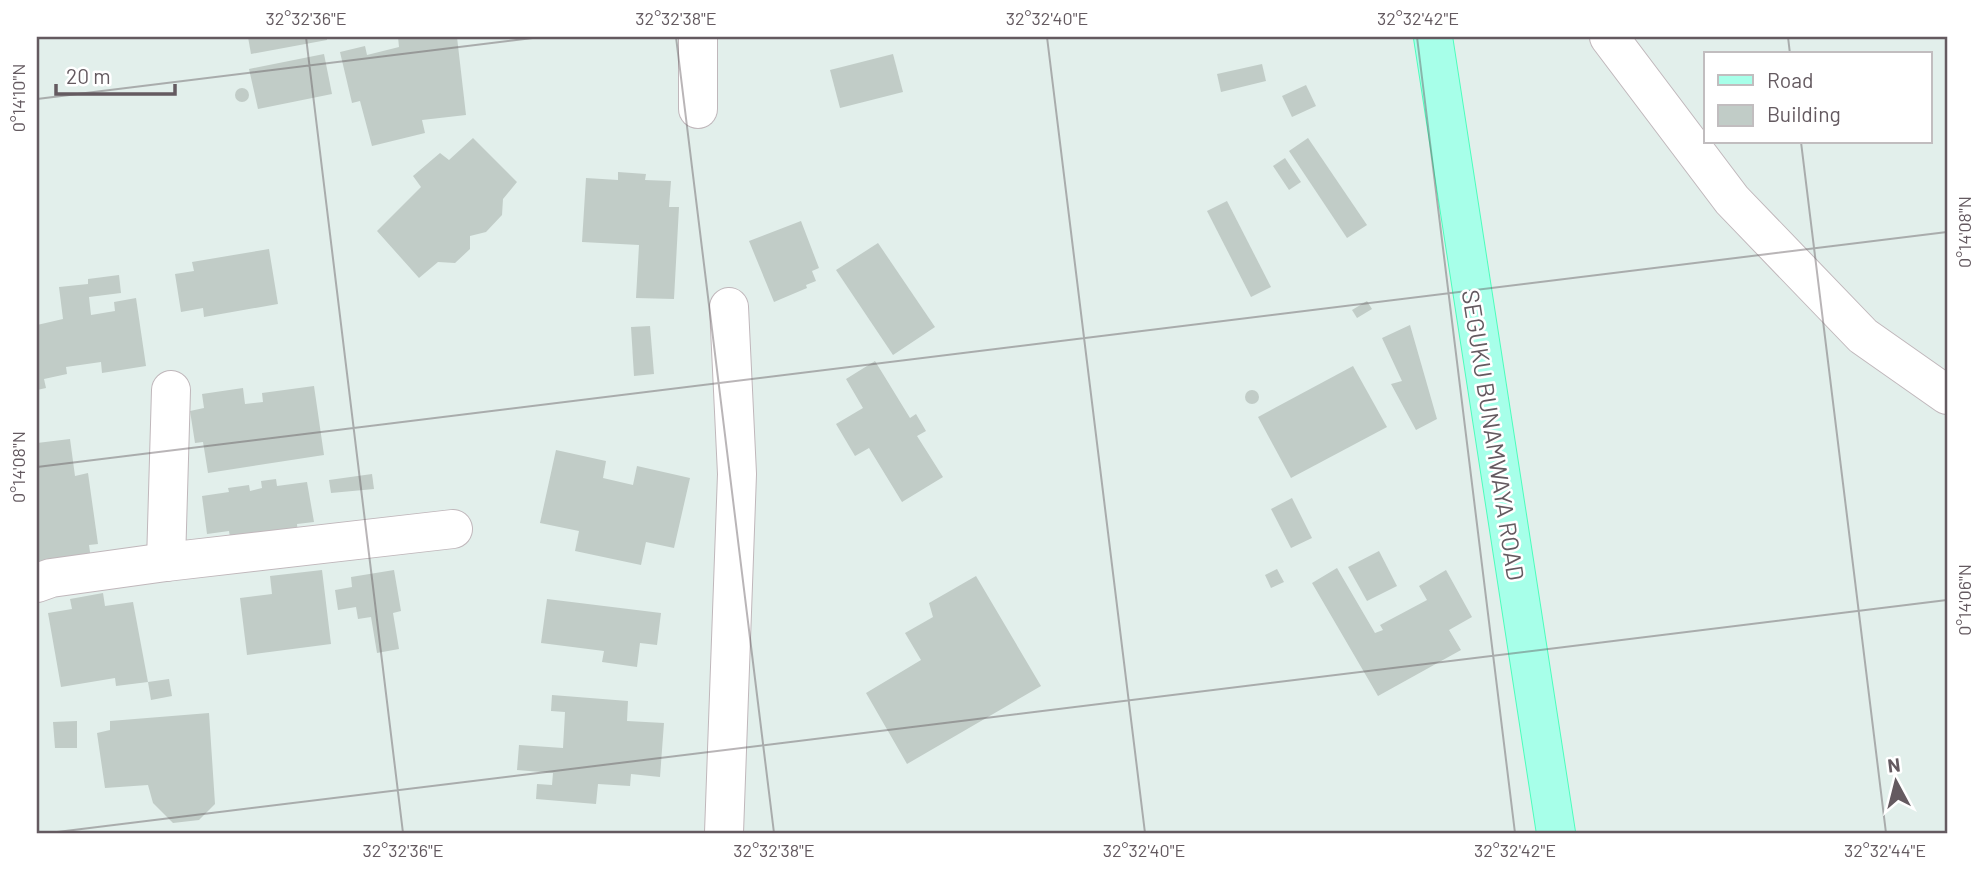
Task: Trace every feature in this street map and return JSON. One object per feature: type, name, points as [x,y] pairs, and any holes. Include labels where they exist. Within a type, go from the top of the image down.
[{"type":"main road","name":"SEGUKU BUNAMWAYA ROAD","points":[[1433,37],[1556,833]]},
{"type":"street","points":[[698,37],[698,109]]},
{"type":"street","points":[[1609,37],[1732,200],[1863,336],[1947,395]]},
{"type":"street","points":[[724,833],[737,474],[729,307]]},
{"type":"street","points":[[166,562],[171,390]]},
{"type":"street","points":[[37,583],[51,578],[166,562],[453,529]]},
{"type":"building","points":[[248,37],[327,37],[327,40],[251,54]]},
{"type":"building","points":[[398,37],[457,37],[466,115],[422,120],[425,133],[372,146],[360,101],[352,103],[340,52],[365,46],[367,55],[399,47]]},
{"type":"building","points":[[324,54],[332,94],[258,109],[249,69]]},
{"type":"building","points":[[893,54],[903,92],[840,108],[830,70]]},
{"type":"building","points":[[1262,64],[1266,81],[1221,92],[1217,74]]},
{"type":"building","points":[[1306,85],[1316,106],[1292,117],[1282,96]]},
{"type":"building","points":[[242,88],[247,90],[247,100],[242,102],[237,100],[235,95],[237,90]]},
{"type":"building","points":[[473,138],[517,182],[503,199],[502,215],[486,232],[470,236],[470,249],[455,263],[438,262],[419,278],[377,231],[421,187],[413,176],[440,153],[449,160]]},
{"type":"building","points":[[1308,138],[1367,225],[1347,238],[1289,151]]},
{"type":"building","points":[[1285,158],[1301,182],[1289,190],[1273,166]]},
{"type":"building","points":[[618,172],[646,174],[645,180],[671,181],[669,207],[679,207],[674,299],[636,298],[639,245],[582,242],[586,178],[618,180]]},
{"type":"building","points":[[1227,201],[1271,287],[1251,297],[1207,211]]},
{"type":"building","points":[[801,221],[819,268],[812,271],[816,281],[806,285],[807,288],[774,302],[749,241]]},
{"type":"building","points":[[878,243],[935,327],[893,355],[836,270]]},
{"type":"building","points":[[269,249],[278,304],[204,317],[203,308],[181,312],[175,274],[194,271],[192,262]]},
{"type":"building","points":[[119,275],[121,293],[89,297],[91,315],[115,311],[114,302],[136,298],[146,366],[102,373],[101,362],[66,367],[67,374],[44,379],[46,388],[37,390],[37,325],[63,319],[59,287],[88,284],[88,279]]},
{"type":"building","points":[[1367,301],[1372,309],[1357,318],[1352,310]]},
{"type":"building","points":[[1410,325],[1437,419],[1416,430],[1391,384],[1402,381],[1382,338]]},
{"type":"building","points":[[650,326],[654,374],[634,376],[631,327]]},
{"type":"building","points":[[875,361],[910,418],[916,414],[926,431],[917,436],[943,477],[902,502],[869,448],[855,456],[836,424],[863,408],[846,379]]},
{"type":"building","points":[[1353,366],[1387,427],[1291,478],[1258,417]]},
{"type":"building","points":[[314,386],[324,455],[208,473],[203,442],[195,443],[190,411],[204,408],[202,394],[243,388],[245,404],[263,402],[262,393]]},
{"type":"building","points":[[1252,390],[1257,392],[1257,402],[1252,404],[1247,402],[1245,397],[1247,392]]},
{"type":"building","points":[[70,439],[75,476],[88,473],[98,544],[89,545],[92,566],[37,574],[37,443]]},
{"type":"building","points":[[556,450],[606,461],[603,478],[633,485],[637,466],[690,478],[674,548],[646,542],[641,565],[575,551],[579,531],[540,523]]},
{"type":"building","points":[[372,474],[374,489],[331,493],[329,480]]},
{"type":"building","points":[[276,479],[277,486],[307,482],[314,522],[297,524],[298,534],[231,543],[229,531],[207,534],[202,496],[229,492],[228,488],[249,485],[250,491],[262,488],[261,481]]},
{"type":"building","points":[[1292,498],[1312,538],[1291,548],[1271,509]]},
{"type":"building","points":[[1379,551],[1397,586],[1367,601],[1348,567]]},
{"type":"building","points":[[1337,568],[1375,633],[1383,630],[1380,625],[1427,600],[1419,586],[1446,570],[1472,617],[1449,630],[1461,650],[1378,696],[1312,583]]},
{"type":"building","points":[[1277,569],[1284,582],[1271,588],[1265,575]]},
{"type":"building","points":[[322,570],[331,644],[247,655],[240,598],[272,594],[270,576]]},
{"type":"building","points":[[394,570],[401,611],[393,613],[399,649],[377,653],[371,617],[358,619],[356,607],[338,610],[335,590],[352,587],[351,577]]},
{"type":"building","points":[[976,576],[1041,686],[907,764],[866,693],[921,660],[905,633],[933,617],[929,603]]},
{"type":"building","points":[[103,593],[105,606],[133,602],[148,682],[116,686],[115,678],[61,687],[48,613],[72,609],[70,599]]},
{"type":"building","points":[[547,599],[661,613],[657,645],[640,643],[637,667],[602,662],[604,651],[541,643]]},
{"type":"building","points":[[169,679],[172,696],[151,700],[148,682]]},
{"type":"building","points":[[552,695],[628,701],[627,721],[664,723],[660,777],[631,774],[630,786],[598,784],[596,804],[536,799],[537,784],[552,785],[553,773],[517,770],[519,745],[563,748],[565,712],[551,711]]},
{"type":"building","points":[[209,713],[215,804],[199,820],[173,823],[153,803],[148,785],[105,788],[97,733],[110,730],[110,721]]},
{"type":"building","points":[[77,721],[77,748],[55,748],[53,722]]}]
